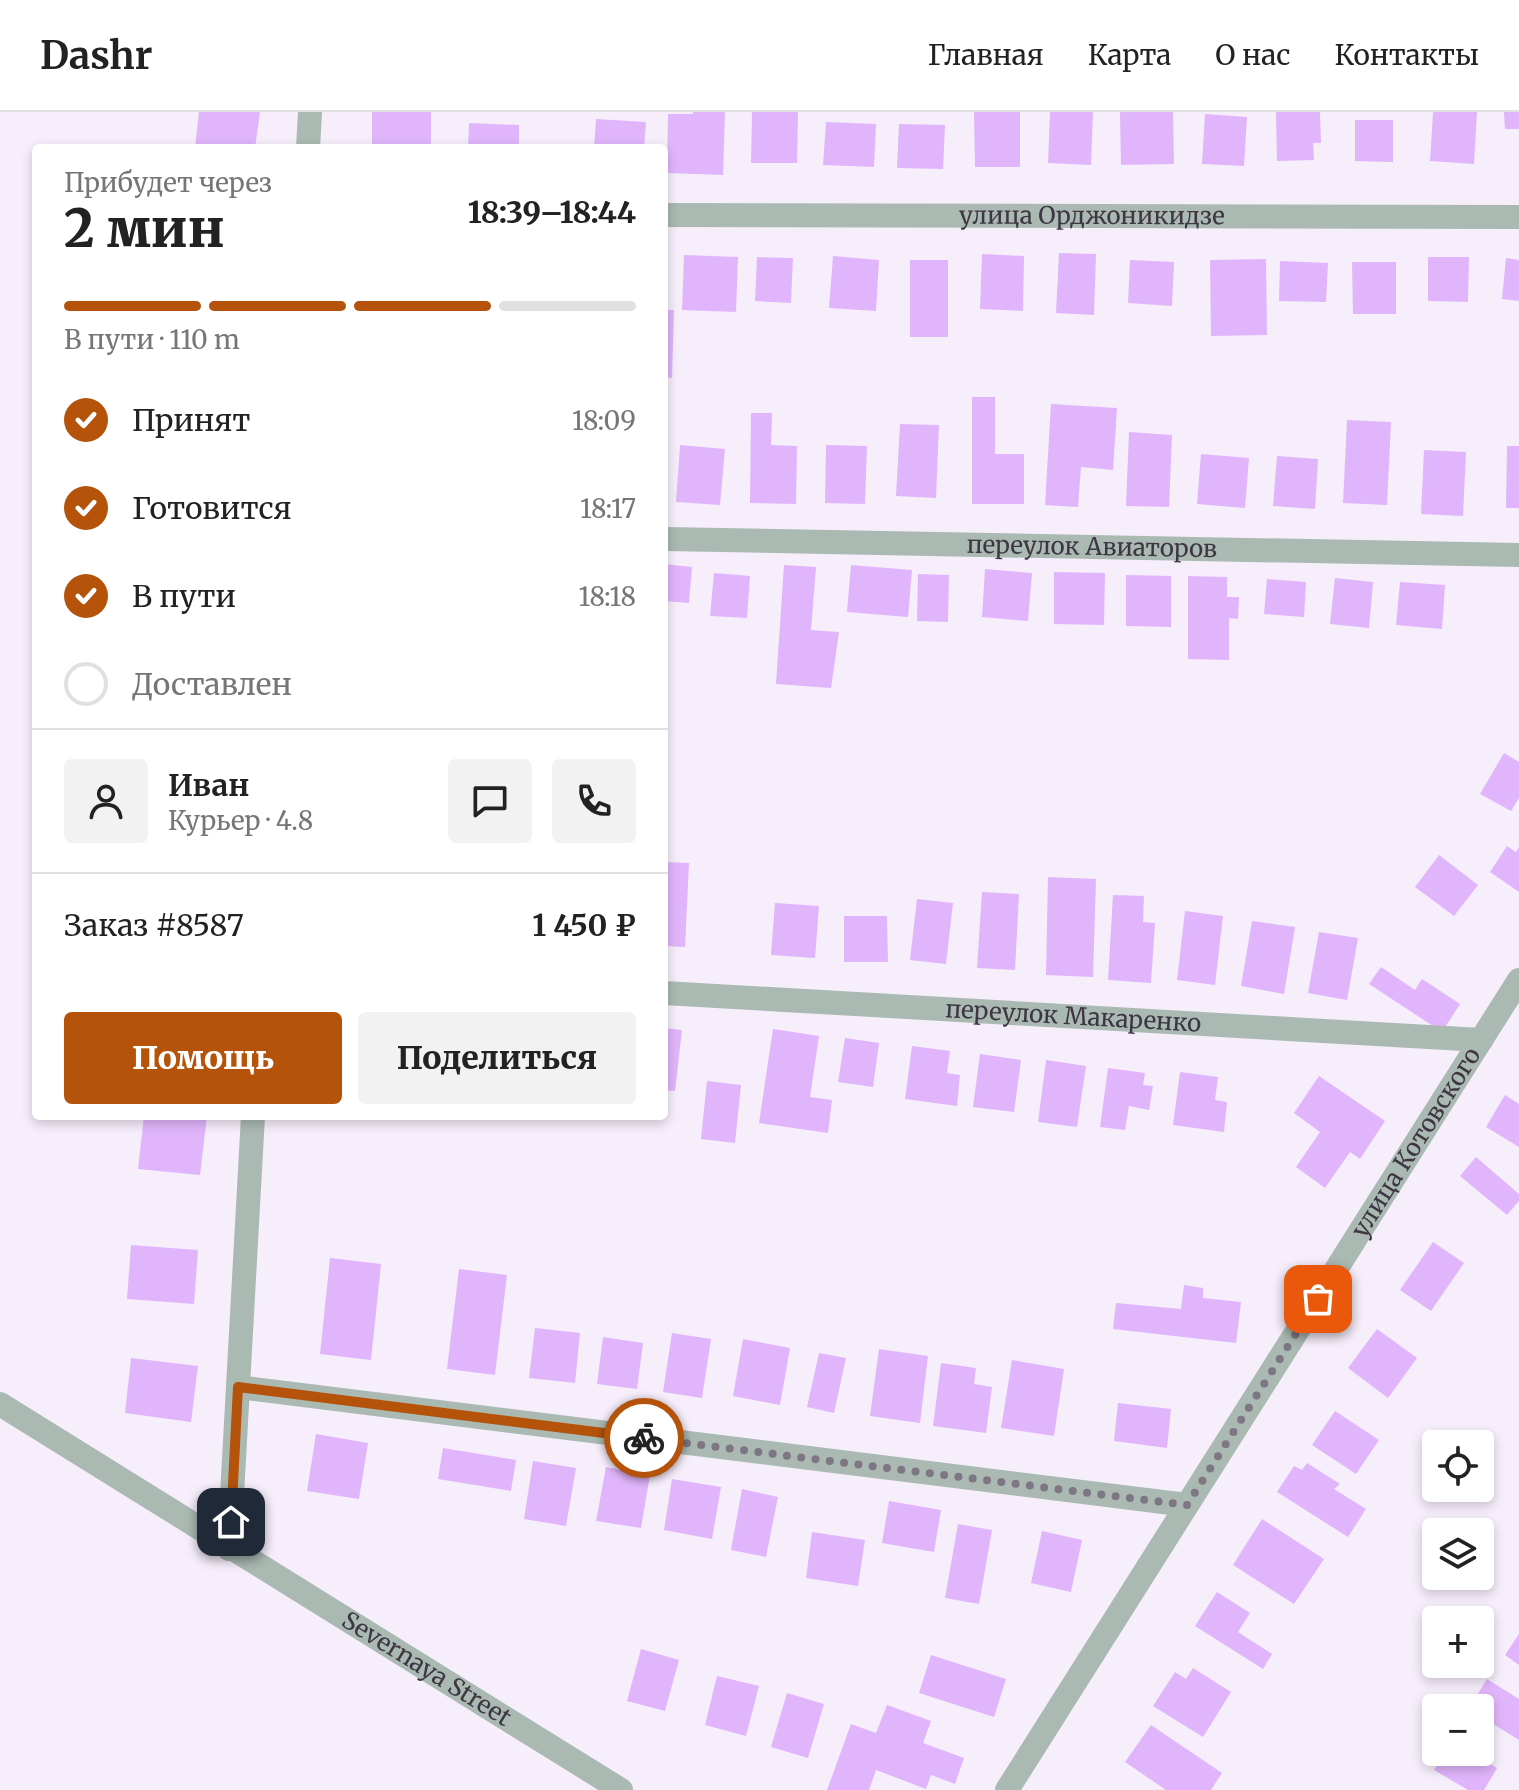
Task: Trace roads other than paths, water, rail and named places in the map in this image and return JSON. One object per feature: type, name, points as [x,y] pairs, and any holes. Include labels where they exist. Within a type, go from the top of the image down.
[{"type":"street","points":[[308,144],[310,112]]},
{"type":"street","name":"улица Орджоникидзе","points":[[668,215],[1519,217]]},
{"type":"street","name":"переулок Авиаторов","points":[[668,539],[1519,555]]},
{"type":"street","name":"улица Котовского","points":[[1007,1790],[1519,980]]},
{"type":"street","name":"переулок Макаренко","points":[[668,993],[1481,1040]]},
{"type":"street","points":[[229,1549],[253,1120]]},
{"type":"street","points":[[238,1387],[1187,1505]]},
{"type":"street","name":"Severnaya Street","points":[[0,1404],[621,1790]]}]
